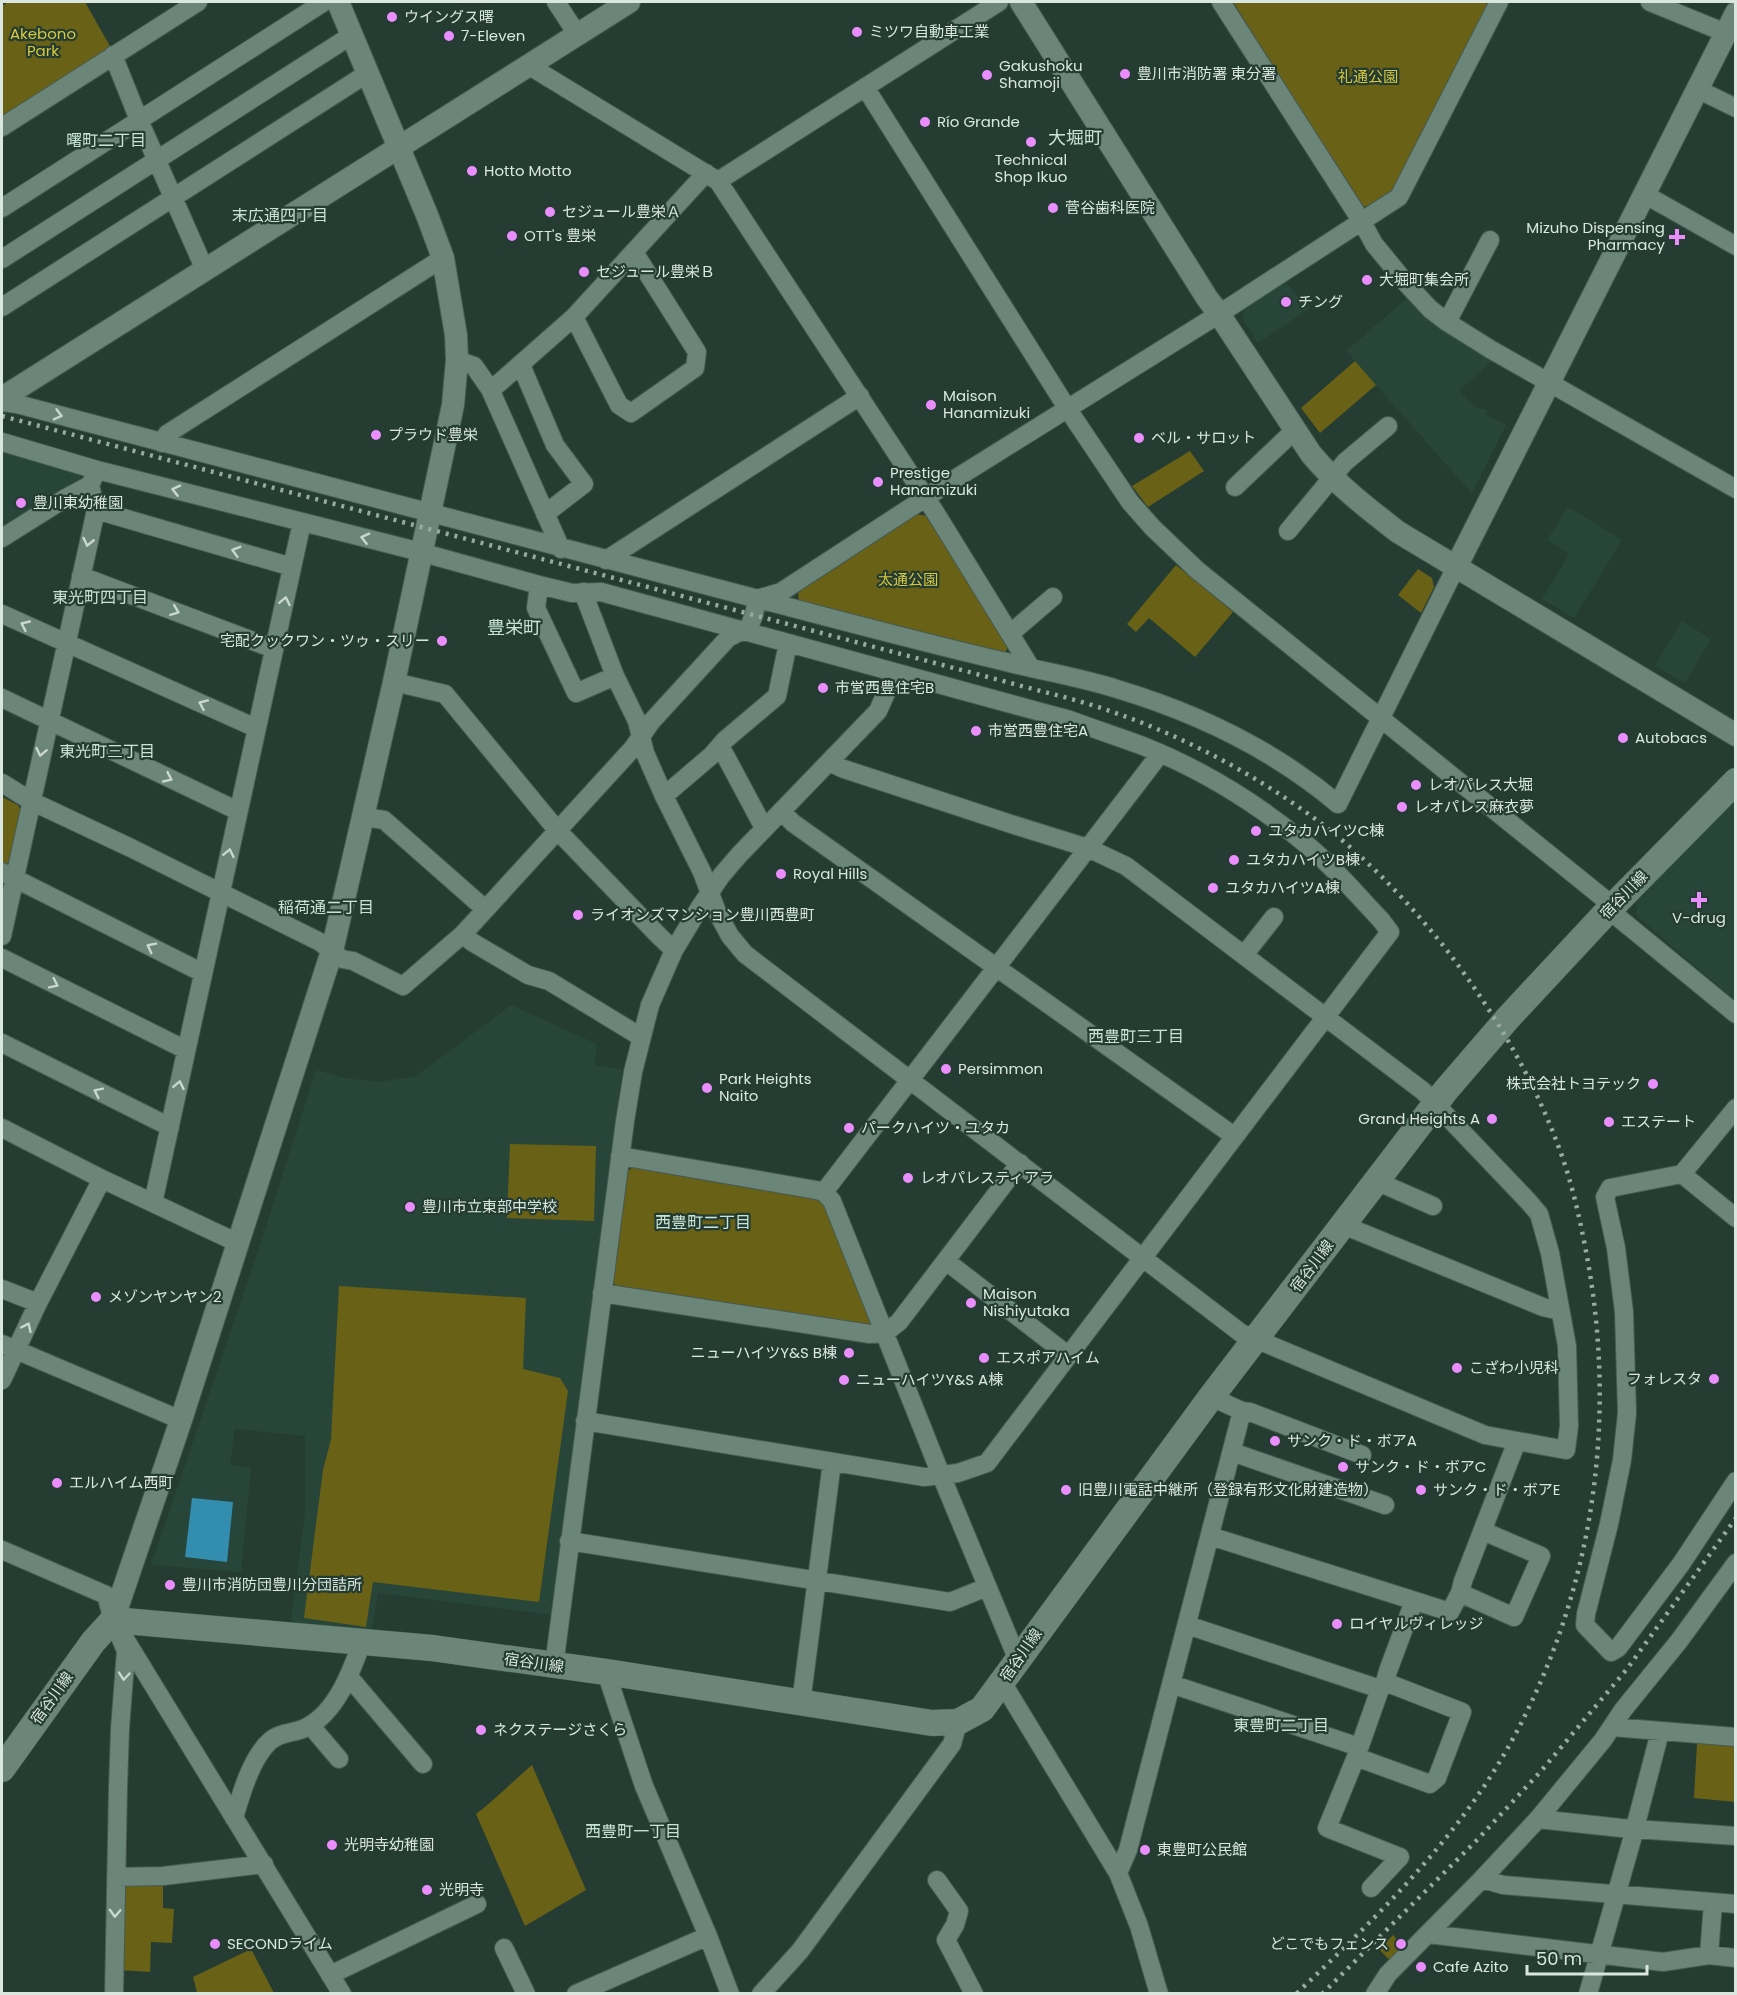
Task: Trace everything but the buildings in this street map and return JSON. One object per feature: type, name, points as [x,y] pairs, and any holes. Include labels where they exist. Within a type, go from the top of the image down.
[{"type":"main road","name":"宿谷川線","points":[[4,1762],[93,1641],[113,1620],[432,1648],[606,1672],[932,1723],[957,1722],[982,1709],[1017,1658],[1211,1397],[1436,1103],[1508,1018],[1611,908],[1736,781]]},
{"type":"street","points":[[2,127],[198,2]]},
{"type":"street","points":[[2,208],[324,2]]},
{"type":"street","points":[[113,1620],[181,1420],[333,951],[394,682],[453,405],[457,360],[454,317],[443,258],[338,2]]},
{"type":"street","points":[[556,2],[577,34]]},
{"type":"street","points":[[2,400],[629,2]]},
{"type":"street","points":[[490,389],[521,365],[574,317],[634,252],[712,177],[865,87],[999,2]]},
{"type":"street","points":[[1021,2],[1207,298],[1220,314],[1311,454],[1332,477],[1398,532],[1736,735]]},
{"type":"street","points":[[1221,2],[1374,244],[1430,309],[1447,322],[1549,383],[1736,489]]},
{"type":"street","points":[[757,599],[781,592],[1067,408],[1220,314],[1399,197],[1498,2]]},
{"type":"street","points":[[2,400],[561,549],[1115,688],[1211,724],[1282,761],[1315,784],[1338,804],[1696,88],[1731,23],[1650,2]]},
{"type":"street","points":[[2,259],[352,35]]},
{"type":"street","points":[[113,55],[205,270]]},
{"type":"street","points":[[528,65],[712,177],[860,396],[1031,668]]},
{"type":"street","points":[[2,307],[368,73]]},
{"type":"street","points":[[865,87],[1067,408],[1130,502],[1175,551],[1602,897],[1620,920],[1736,1014]]},
{"type":"street","points":[[1696,88],[1736,108]]},
{"type":"street","points":[[1644,194],[1736,246]]},
{"type":"street","points":[[1447,322],[1490,240]]},
{"type":"street","points":[[574,317],[620,405],[631,413],[695,369],[697,352],[634,252]]},
{"type":"street","points":[[162,443],[167,434],[443,258]]},
{"type":"street","points":[[457,360],[474,366],[490,389],[561,549]]},
{"type":"street","points":[[521,365],[555,445],[585,484],[545,514]]},
{"type":"street","points":[[606,560],[860,396]]},
{"type":"street","points":[[1288,531],[1345,462],[1388,426]]},
{"type":"street","points":[[1234,487],[1295,430]]},
{"type":"street","points":[[2,442],[94,477],[303,522],[572,593],[601,592],[1070,720],[1160,754],[1228,788],[1309,846],[1390,932],[987,1463],[958,1473],[924,1478],[585,1421]]},
{"type":"street","points":[[2,936],[8,875],[31,801],[96,510],[94,477]]},
{"type":"street","points":[[2,538],[94,477]]},
{"type":"street","points":[[96,510],[292,567]]},
{"type":"street","points":[[153,1203],[303,522]]},
{"type":"street","points":[[81,576],[274,649]]},
{"type":"street","points":[[539,585],[536,608],[576,693],[615,676]]},
{"type":"street","points":[[584,592],[615,676],[638,721],[645,753],[664,796],[702,872],[717,912],[730,936],[745,954],[1241,1333],[1485,1435],[1566,1450],[1569,1426],[1567,1346],[1550,1253],[1539,1214],[1436,1103],[1135,872],[1101,852],[988,817],[829,762]]},
{"type":"street","points":[[1011,633],[1053,597]]},
{"type":"street","points":[[2,783],[31,801],[221,892],[320,942],[342,958],[403,986],[463,934],[633,748],[651,722],[728,638],[749,627],[757,599]]},
{"type":"street","points":[[2,614],[256,728]]},
{"type":"street","points":[[664,796],[777,696],[788,643]]},
{"type":"street","points":[[554,1666],[620,1156],[633,1072],[650,1005],[675,950],[721,876],[764,828],[878,711],[895,673]]},
{"type":"street","points":[[394,682],[445,694],[557,830],[675,950]]},
{"type":"street","points":[[2,698],[238,811]]},
{"type":"street","points":[[718,747],[725,755],[764,828]]},
{"type":"street","points":[[824,1192],[1160,754]]},
{"type":"street","points":[[781,811],[793,823],[1234,1136]]},
{"type":"street","points":[[364,817],[384,820],[485,909]]},
{"type":"street","points":[[8,875],[203,974]]},
{"type":"street","points":[[1244,955],[1274,917]]},
{"type":"street","points":[[463,934],[472,942],[528,975],[549,981],[641,1037]]},
{"type":"street","points":[[2,958],[186,1050]]},
{"type":"street","points":[[2,1043],[170,1127]]},
{"type":"street","points":[[1736,1108],[1682,1174],[1610,1188],[1605,1197],[1616,1248],[1624,1312],[1627,1413],[1622,1460],[1585,1625],[1611,1652],[1618,1648],[1681,1564],[1736,1481]]},
{"type":"street","points":[[2,1128],[102,1179],[238,1243]]},
{"type":"street","points":[[620,1156],[824,1192],[832,1201],[1017,1658]]},
{"type":"street","points":[[602,1293],[870,1334],[885,1333],[899,1322],[1020,1163]]},
{"type":"street","points":[[1682,1174],[1736,1218]]},
{"type":"street","points":[[2,1380],[9,1346],[38,1303],[102,1179]]},
{"type":"street","points":[[1376,1181],[1433,1206]]},
{"type":"street","points":[[1343,1225],[1543,1307],[1560,1311]]},
{"type":"street","points":[[946,1261],[1069,1356]]},
{"type":"street","points":[[2,1289],[38,1303]]},
{"type":"street","points":[[9,1346],[181,1420]]},
{"type":"street","points":[[1211,1397],[1242,1411],[1250,1412],[1362,1455]]},
{"type":"street","points":[[1118,1873],[1128,1850],[1242,1411]]},
{"type":"street","points":[[1210,1536],[1450,1612],[1460,1593],[1517,1441]]},
{"type":"street","points":[[1232,1452],[1385,1505]]},
{"type":"street","points":[[801,1703],[832,1462]]},
{"type":"street","points":[[1460,1593],[1515,1617],[1541,1556],[1483,1531]]},
{"type":"street","points":[[569,1541],[950,1602],[987,1587]]},
{"type":"street","points":[[2,1550],[106,1595],[113,1620],[126,1651],[120,1729],[114,1994]]},
{"type":"street","points":[[1375,1994],[1388,1974],[1482,1880],[1538,1819],[1679,1641],[1735,1566]]},
{"type":"street","points":[[1371,1888],[1400,1857],[1327,1828],[1414,1601]]},
{"type":"street","points":[[113,1620],[342,1994]]},
{"type":"street","points":[[1171,1684],[1358,1752],[1430,1785],[1437,1778],[1462,1712],[1187,1625]]},
{"type":"street","points":[[234,1818],[260,1752],[277,1736],[310,1725],[333,1701],[349,1677],[362,1642]]},
{"type":"street","points":[[606,1672],[644,1786],[708,1936],[730,1994]]},
{"type":"street","points":[[349,1677],[423,1764]]},
{"type":"street","points":[[1002,1682],[1118,1873],[1136,1916],[1159,1994]]},
{"type":"street","points":[[761,1994],[800,1951],[952,1744],[957,1722]]},
{"type":"street","points":[[310,1725],[339,1759]]},
{"type":"street","points":[[1612,1727],[1736,1737]]},
{"type":"street","points":[[1588,1994],[1660,1732]]},
{"type":"street","points":[[1538,1819],[1736,1836]]},
{"type":"street","points":[[116,1877],[163,1876],[264,1864]]},
{"type":"street","points":[[937,1880],[959,1911],[955,1925],[946,1940],[974,1994]]},
{"type":"street","points":[[1482,1880],[1503,1885],[1736,1905]]},
{"type":"street","points":[[1709,1955],[1713,1903]]},
{"type":"street","points":[[330,1975],[477,1904]]},
{"type":"street","points":[[1428,1934],[1663,1962],[1709,1955],[1736,1958]]},
{"type":"street","points":[[576,1994],[708,1936]]},
{"type":"street","points":[[504,1948],[526,1994]]},
{"type":"shaded area","points":[[1285,282],[1310,308],[1258,343],[1242,318],[1244,308]]},
{"type":"shaded area","points":[[1407,298],[1449,334],[1492,361],[1459,391],[1476,407],[1486,410],[1487,415],[1506,425],[1472,494],[1346,351]]},
{"type":"shaded area","name":"豊川東幼稚園","points":[[2,451],[82,472],[81,478],[2,529]]},
{"type":"shaded area","points":[[1568,507],[1622,540],[1574,618],[1542,599],[1569,554],[1547,540]]},
{"type":"shaded area","points":[[1682,621],[1711,639],[1685,683],[1655,666]]},
{"type":"shaded area","points":[[1735,798],[1735,1000],[1637,916],[1636,903]]},
{"type":"shaded area","points":[[511,1005],[597,1044],[595,1065],[622,1069],[551,1615],[378,1593],[371,1635],[299,1626],[291,1619],[305,1513],[305,1436],[235,1429],[230,1465],[251,1468],[241,1572],[151,1565],[258,1251],[316,1070],[345,1078],[379,1082],[416,1076]]},
{"type":"green space","name":"Akebono Park","points":[[8,2],[85,2],[111,48],[2,119],[2,6]]},
{"type":"green space","name":"礼通公園","points":[[1233,2],[1489,2],[1392,193],[1371,207],[1362,206]]},
{"type":"green space","points":[[1355,361],[1376,385],[1320,433],[1301,408]]},
{"type":"green space","points":[[1190,451],[1204,471],[1148,507],[1132,486]]},
{"type":"green space","name":"太通公園","points":[[917,514],[926,516],[1008,646],[1004,657],[799,605],[798,591]]},
{"type":"green space","points":[[1176,565],[1233,612],[1195,657],[1149,618],[1136,632],[1127,624]]},
{"type":"green space","points":[[1418,569],[1432,578],[1434,587],[1421,613],[1398,595]]},
{"type":"green space","points":[[2,797],[18,805],[22,812],[10,866],[2,867]]},
{"type":"green space","points":[[510,1144],[596,1146],[594,1221],[507,1218]]},
{"type":"green space","points":[[634,1166],[817,1195],[826,1204],[872,1319],[868,1328],[618,1289],[613,1282],[628,1171]]},
{"type":"green space","points":[[339,1286],[526,1298],[523,1369],[560,1378],[568,1391],[539,1602],[373,1582],[366,1627],[304,1618],[323,1470],[331,1439]]},
{"type":"green space","points":[[1697,1742],[1735,1743],[1735,1802],[1694,1798]]},
{"type":"green space","points":[[532,1765],[586,1890],[525,1926],[476,1814]]},
{"type":"green space","points":[[163,1881],[163,1908],[174,1909],[172,1943],[151,1942],[150,1972],[119,1970],[123,1884]]},
{"type":"green space","points":[[1393,1935],[1410,1953],[1396,1967],[1379,1949]]},
{"type":"green space","points":[[251,1949],[274,1993],[197,1993],[193,1977]]},
{"type":"water","points":[[192,1498],[233,1502],[227,1562],[185,1557]]},
{"type":"railway","points":[[2,416],[1057,695],[1136,721],[1187,742],[1237,768],[1307,813],[1379,874],[1442,944],[1480,996],[1529,1079],[1555,1138],[1573,1192],[1589,1268],[1597,1328],[1600,1388],[1598,1447],[1591,1506],[1580,1565],[1563,1622],[1542,1678],[1516,1733],[1494,1770],[1471,1806],[1417,1872],[1388,1904],[1296,1994]]},
{"type":"railway","points":[[1322,1994],[1478,1839],[1542,1770],[1627,1669],[1736,1518]]},
{"type":"place","name":"ウイングス曙","points":[[392,17]]},
{"type":"place","name":"ミツワ自動車工業","points":[[857,32]]},
{"type":"place","name":"7-Eleven","points":[[449,36]]},
{"type":"place","name":"豊川市消防署 東分署","points":[[1125,74]]},
{"type":"place","name":"Gakushoku Shamoji","points":[[987,75]]},
{"type":"place","name":"Río Grande","points":[[925,122]]},
{"type":"place","name":"Technical Shop Ikuo","points":[[1031,142]]},
{"type":"place","name":"Hotto Motto","points":[[472,171]]},
{"type":"place","name":"菅谷歯科医院","points":[[1053,208]]},
{"type":"place","name":"セジュール豊栄Ａ","points":[[550,212]]},
{"type":"place","name":"OTT's 豊栄","points":[[512,236]]},
{"type":"place","name":"Mizuho Dispensing Pharmacy","points":[[1677,237]]},
{"type":"place","name":"セジュール豊栄Ｂ","points":[[584,272]]},
{"type":"place","name":"大堀町集会所","points":[[1367,280]]},
{"type":"place","name":"チング","points":[[1286,302]]},
{"type":"place","name":"Maison Hanamizuki","points":[[931,405]]},
{"type":"place","name":"プラウド豊栄","points":[[376,435]]},
{"type":"place","name":"ベル・サロット","points":[[1139,438]]},
{"type":"place","name":"Prestige Hanamizuki","points":[[878,482]]},
{"type":"place","name":"豊川東幼稚園","points":[[21,503]]},
{"type":"place","name":"宅配クックワン・ツゥ・スリー","points":[[442,641]]},
{"type":"place","name":"市営西豊住宅B","points":[[823,688]]},
{"type":"place","name":"市営西豊住宅A","points":[[976,731]]},
{"type":"place","name":"Autobacs","points":[[1623,738]]},
{"type":"place","name":"レオパレス大堀","points":[[1416,785]]},
{"type":"place","name":"レオパレス麻衣夢","points":[[1402,807]]},
{"type":"place","name":"ユタカハイツC棟","points":[[1256,831]]},
{"type":"place","name":"ユタカハイツB棟","points":[[1234,860]]},
{"type":"place","name":"Royal Hills","points":[[781,874]]},
{"type":"place","name":"ユタカハイツA棟","points":[[1213,888]]},
{"type":"place","name":"V-drug","points":[[1699,900]]},
{"type":"place","name":"ライオンズマンション豊川西豊町","points":[[578,915]]},
{"type":"place","name":"Persimmon","points":[[946,1069]]},
{"type":"place","name":"株式会社トヨテック","points":[[1653,1084]]},
{"type":"place","name":"Park Heights Naito","points":[[707,1088]]},
{"type":"place","name":"Grand Heights A","points":[[1492,1119]]},
{"type":"place","name":"エステート","points":[[1609,1122]]},
{"type":"place","name":"パークハイツ・ユタカ","points":[[849,1128]]},
{"type":"place","name":"レオパレスティアラ","points":[[908,1178]]},
{"type":"place","name":"豊川市立東部中学校","points":[[410,1207]]},
{"type":"place","name":"メゾンヤンヤン2","points":[[96,1297]]},
{"type":"place","name":"Maison Nishiyutaka","points":[[971,1303]]},
{"type":"place","name":"ニューハイツY&S B棟","points":[[849,1353]]},
{"type":"place","name":"エスポアハイム","points":[[984,1358]]},
{"type":"place","name":"こざわ小児科","points":[[1457,1368]]},
{"type":"place","name":"フォレスタ","points":[[1714,1379]]},
{"type":"place","name":"ニューハイツY&S A棟","points":[[844,1380]]},
{"type":"place","name":"サンク・ド・ボアA","points":[[1275,1441]]},
{"type":"place","name":"サンク・ド・ボアC","points":[[1343,1467]]},
{"type":"place","name":"エルハイム西町","points":[[57,1483]]},
{"type":"place","name":"旧豊川電話中継所（登録有形文化財建造物）","points":[[1066,1490]]},
{"type":"place","name":"サンク・ド・ボアE","points":[[1421,1490]]},
{"type":"place","name":"豊川市消防団豊川分団詰所","points":[[170,1585]]},
{"type":"place","name":"ロイヤルヴィレッジ","points":[[1337,1624]]},
{"type":"place","name":"ネクステージさくら","points":[[481,1730]]},
{"type":"place","name":"光明寺幼稚園","points":[[332,1845]]},
{"type":"place","name":"東豊町公民館","points":[[1145,1850]]},
{"type":"place","name":"光明寺","points":[[427,1890]]},
{"type":"place","name":"SECONDライム","points":[[215,1944]]},
{"type":"place","name":"どこでもフェンス","points":[[1401,1944]]},
{"type":"place","name":"Cafe Azito","points":[[1421,1967]]},
{"type":"district","name":"大堀町","points":[[1075,138]]},
{"type":"district","name":"曙町二丁目","points":[[106,140]]},
{"type":"district","name":"末広通四丁目","points":[[280,215]]},
{"type":"district","name":"東光町四丁目","points":[[100,597]]},
{"type":"district","name":"豊栄町","points":[[514,628]]},
{"type":"district","name":"東光町三丁目","points":[[107,751]]},
{"type":"district","name":"稲荷通二丁目","points":[[326,907]]},
{"type":"district","name":"西豊町三丁目","points":[[1136,1036]]},
{"type":"district","name":"西豊町二丁目","points":[[703,1222]]},
{"type":"district","name":"東豊町二丁目","points":[[1281,1725]]},
{"type":"district","name":"西豊町一丁目","points":[[633,1831]]}]
